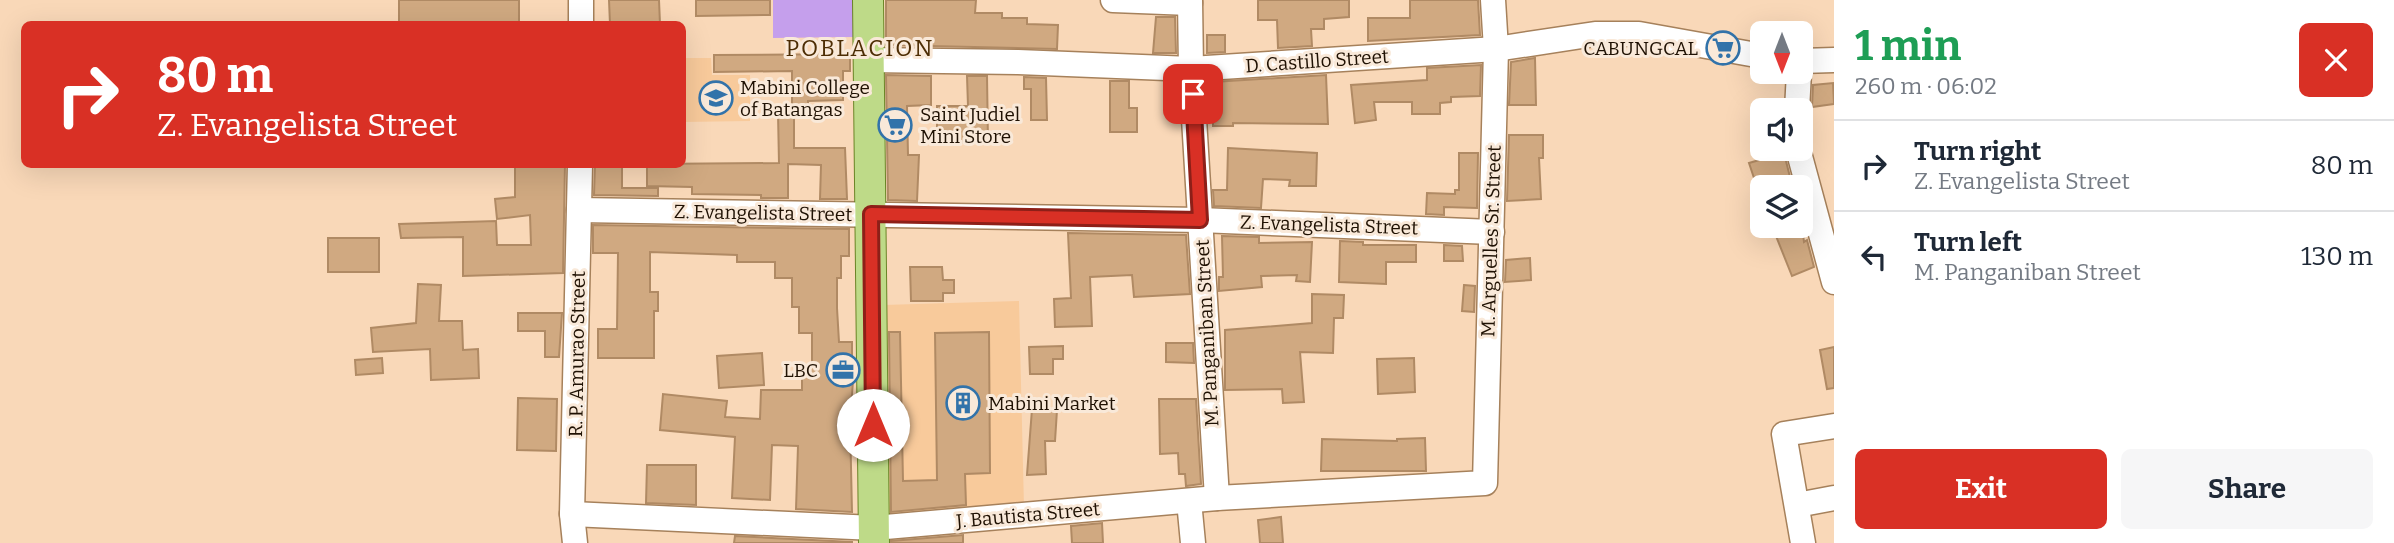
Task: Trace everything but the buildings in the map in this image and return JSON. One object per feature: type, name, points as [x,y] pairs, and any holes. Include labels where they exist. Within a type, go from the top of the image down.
[{"type":"main road","points":[[868,0],[874,535]]},
{"type":"street","points":[[581,0],[581,21]]},
{"type":"street","points":[[1113,0],[1190,1]]},
{"type":"street","name":"M. Arguelles Sr. Street","points":[[1485,483],[1496,49],[1493,0]]},
{"type":"street","name":"M. Panganiban Street","points":[[1190,1],[1191,69],[1217,498]]},
{"type":"street","name":"D. Castillo Street","points":[[868,60],[1018,62],[1191,69],[1496,49],[1595,34],[1639,34],[1750,54]]},
{"type":"street","points":[[1813,61],[1834,60]]},
{"type":"street","points":[[1802,161],[1830,250],[1834,282]]},
{"type":"street","name":"R. P. Amurao Street","points":[[575,543],[572,514],[580,168]]},
{"type":"street","name":"Z. Evangelista Street","points":[[579,210],[1200,220],[1492,232]]},
{"type":"street","points":[[1803,543],[1784,433],[1834,426]]},
{"type":"street","name":"J. Bautista Street","points":[[572,514],[874,535],[1217,498],[1485,483]]},
{"type":"street","points":[[1797,505],[1834,498]]},
{"type":"street","points":[[1189,501],[1193,543]]},
{"type":"shaded area","points":[[773,0],[854,0],[854,37],[773,38]]},
{"type":"shaded area","name":"Mabini College of Batangas","points":[[686,58],[711,58],[712,75],[750,75],[750,121],[686,122]]},
{"type":"shaded area","name":"Mabini Market","points":[[1019,301],[1024,507],[884,516],[883,305]]},
{"type":"place","name":"CABUNGCAL","points":[[1723,48]]},
{"type":"place","name":"Mabini College of Batangas","points":[[716,98]]},
{"type":"place","name":"Saint Judiel Mini Store","points":[[895,125]]},
{"type":"place","name":"LBC","points":[[843,370]]},
{"type":"place","name":"Mabini Market","points":[[963,403]]},
{"type":"district","name":"POBLACION","points":[[860,48]]},
{"type":"route","points":[[873,425],[871,214],[1200,220],[1193,94]]}]
